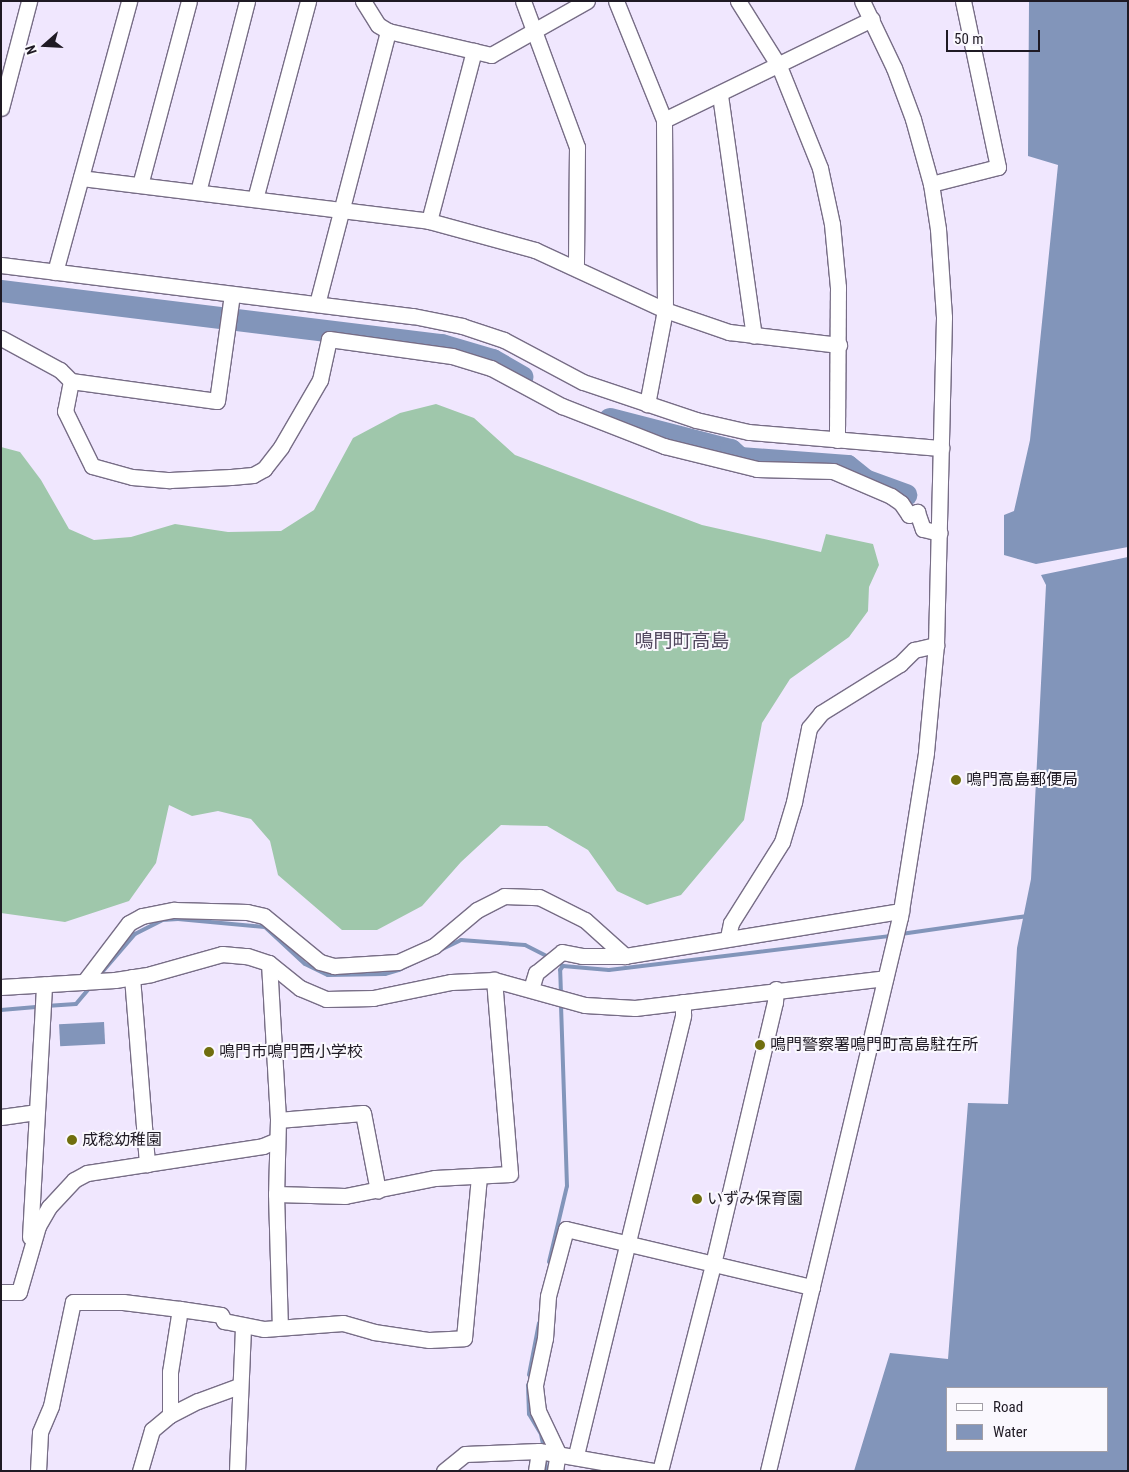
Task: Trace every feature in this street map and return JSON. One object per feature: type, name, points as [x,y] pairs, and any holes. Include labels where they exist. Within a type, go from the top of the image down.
[{"type":"street","points":[[1,108],[30,1]]},
{"type":"street","points":[[55,272],[129,1]]},
{"type":"street","points":[[140,185],[189,1]]},
{"type":"street","points":[[198,192],[247,1]]},
{"type":"street","points":[[255,199],[308,1]]},
{"type":"street","points":[[363,1],[378,25],[388,31],[491,55],[587,1]]},
{"type":"street","points":[[523,1],[577,147],[576,268]]},
{"type":"street","points":[[616,1],[664,120],[664,310],[647,404]]},
{"type":"street","points":[[738,1],[779,66],[820,168],[832,224],[839,345],[837,440]]},
{"type":"street","points":[[768,1471],[901,914],[924,762],[936,645],[944,317],[938,229],[931,184],[913,118],[872,20],[862,1]]},
{"type":"street","points":[[931,184],[998,167],[962,1]]},
{"type":"street","points":[[664,120],[720,95],[872,20]]},
{"type":"street","points":[[317,304],[388,31]]},
{"type":"street","points":[[429,221],[474,51]]},
{"type":"street","points":[[720,95],[754,336]]},
{"type":"street","points":[[81,178],[429,221],[534,250],[664,310],[729,332],[839,345]]},
{"type":"street","points":[[1,265],[413,316],[462,326],[504,340],[583,382],[696,420],[749,432],[941,448]]},
{"type":"street","points":[[1,338],[60,370],[71,381],[217,401],[229,328],[232,294]]},
{"type":"street","points":[[71,381],[65,411],[83,453],[92,466],[132,476],[170,480],[231,477],[253,475],[264,468],[281,447],[320,380],[329,339],[452,356],[491,368],[562,406],[664,446],[757,469],[833,471],[891,496],[901,503],[909,515],[917,512],[924,529],[940,530]]},
{"type":"street","points":[[728,937],[731,923],[782,842],[794,802],[809,728],[821,713],[900,664],[914,650],[936,645]]},
{"type":"street","points":[[84,982],[130,923],[142,916],[174,910],[246,912],[264,916],[320,962],[334,966],[398,962],[434,946],[477,910],[504,896],[539,897],[585,920],[625,956]]},
{"type":"street","points":[[531,989],[536,973],[562,952],[582,956],[625,956],[708,944],[728,937],[901,914]]},
{"type":"street","points":[[1,987],[132,978],[222,954],[248,956],[269,963],[300,988],[326,999],[373,998],[451,982],[494,980],[568,1001],[635,1008],[776,989],[886,978]]},
{"type":"street","points":[[269,963],[278,1120],[276,1194],[280,1327]]},
{"type":"street","points":[[132,978],[147,1164]]},
{"type":"street","points":[[276,1194],[345,1196],[378,1191],[435,1178],[510,1174],[494,980]]},
{"type":"street","points":[[29,1258],[44,984]]},
{"type":"street","points":[[660,1471],[713,1264],[775,1002],[776,989]]},
{"type":"street","points":[[576,1455],[629,1244],[683,1015],[683,1002]]},
{"type":"street","points":[[1,1117],[36,1112]]},
{"type":"street","points":[[278,1120],[363,1113],[378,1191]]},
{"type":"street","points":[[1,1292],[19,1292],[38,1226],[49,1207],[74,1180],[87,1173],[263,1146],[277,1140]]},
{"type":"street","points":[[38,1471],[40,1432],[52,1406],[73,1302],[123,1302],[221,1315],[224,1321],[264,1330],[280,1327],[343,1323],[374,1332],[420,1338],[464,1338],[479,1177]]},
{"type":"street","points":[[555,1471],[558,1454],[535,1403],[535,1385],[545,1338],[548,1296],[566,1229],[812,1287]]},
{"type":"street","points":[[170,1415],[170,1372],[180,1309]]},
{"type":"street","points":[[237,1471],[243,1325]]},
{"type":"street","points":[[140,1471],[152,1430],[170,1415],[239,1386]]},
{"type":"street","points":[[536,1471],[539,1451]]},
{"type":"street","points":[[444,1471],[465,1454],[539,1451],[576,1455],[654,1471]]},
{"type":"green space","points":[[436,404],[474,418],[515,455],[702,525],[821,552],[826,534],[873,544],[879,565],[869,587],[868,611],[849,637],[790,679],[762,723],[744,820],[681,895],[647,905],[617,891],[588,850],[547,826],[501,825],[461,862],[422,906],[377,930],[342,930],[278,875],[270,841],[251,819],[218,811],[192,816],[169,805],[156,863],[129,901],[65,922],[1,913],[1,447],[20,452],[41,480],[69,529],[94,540],[131,537],[175,524],[228,532],[281,531],[314,510],[353,438],[400,413]]},
{"type":"water","points":[[1029,1],[1128,1],[1128,547],[1036,564],[1004,555],[1004,515],[1014,511],[1030,440],[1058,165],[1028,156]]},
{"type":"water","points":[[1128,557],[1128,1471],[854,1471],[890,1353],[948,1359],[968,1103],[1008,1104],[1017,948],[1031,879],[1046,585],[1041,575]]},
{"type":"water","points":[[104,1022],[105,1044],[60,1046],[59,1024]]},
{"type":"waterway","points":[[1,291],[442,345],[493,360],[523,377]]},
{"type":"waterway","points":[[610,419],[731,450],[740,458],[848,466],[865,480],[906,495]]},
{"type":"waterway","points":[[901,934],[1028,916]]},
{"type":"waterway","points":[[98,977],[135,934],[162,920],[178,919],[265,927],[305,964],[328,975],[385,974],[399,970],[461,940],[525,945],[549,957]]},
{"type":"waterway","points":[[554,961],[563,966],[609,970],[891,936]]},
{"type":"waterway","points":[[561,994],[560,970],[563,966]]},
{"type":"waterway","points":[[46,1006],[76,1004],[91,986]]},
{"type":"waterway","points":[[549,1262],[567,1186],[561,1001]]},
{"type":"waterway","points":[[1,1010],[39,1007]]},
{"type":"waterway","points":[[529,1375],[539,1323]]},
{"type":"waterway","points":[[528,1385],[529,1414],[541,1434],[544,1449]]},
{"type":"waterway","points":[[545,1456],[546,1471]]},
{"type":"place","name":"鳴門高島郵便局","points":[[956,780]]},
{"type":"place","name":"鳴門警察署鳴門町高島駐在所","points":[[760,1045]]},
{"type":"place","name":"鳴門市鳴門西小学校","points":[[209,1052]]},
{"type":"place","name":"成稔幼稚園","points":[[72,1140]]},
{"type":"place","name":"いずみ保育園","points":[[697,1199]]},
{"type":"district","name":"鳴門町高島","points":[[682,641]]}]
